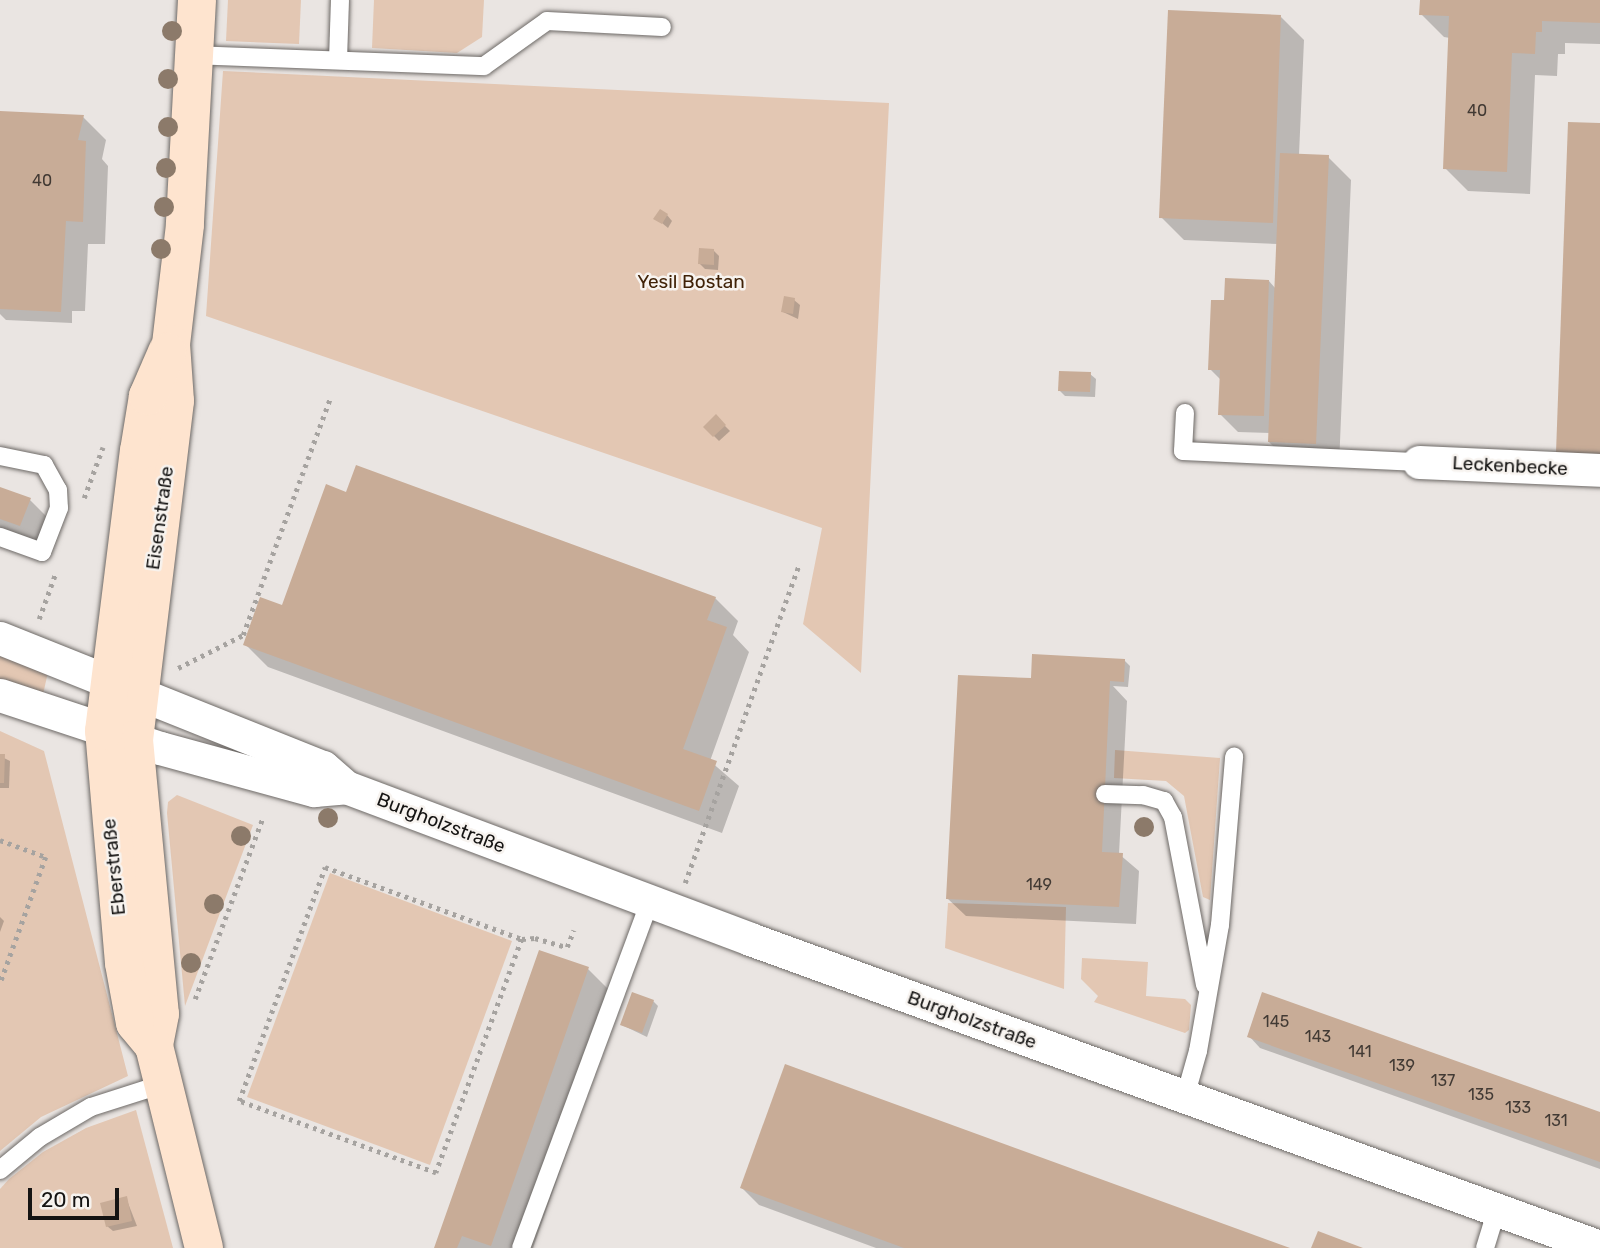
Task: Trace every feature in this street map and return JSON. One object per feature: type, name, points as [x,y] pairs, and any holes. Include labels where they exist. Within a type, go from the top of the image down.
[{"type":"street","name":"Eisenstraße","points":[[124,687],[148,396],[171,344],[185,225],[197,0]]},
{"type":"street","name":"Leckenbecke","points":[[1419,462],[1600,470]]},
{"type":"street","name":"Burgholzstraße","points":[[0,638],[323,766],[346,787],[662,906],[1600,1247]]},
{"type":"street","name":"Eberstraße","points":[[124,687],[119,735],[160,1014],[154,1046],[204,1248]]},
{"type":"street","name":"Burgholzstraße","points":[[0,695],[119,735],[314,790],[346,787]]},
{"type":"lane","points":[[338,60],[340,0]]},
{"type":"lane","points":[[194,55],[484,66],[547,21],[662,27]]},
{"type":"lane","points":[[1185,413],[1183,451],[1419,462]]},
{"type":"lane","points":[[0,456],[44,465],[58,499],[42,552],[0,537]]},
{"type":"lane","points":[[1185,1097],[1208,999],[1220,925],[1234,757]]},
{"type":"lane","points":[[1105,794],[1143,795],[1164,802],[1173,817],[1208,999]]},
{"type":"lane","points":[[520,1248],[662,906]]},
{"type":"lane","points":[[0,1170],[40,1137],[92,1107],[163,1084]]},
{"type":"lane","points":[[1485,1248],[1497,1209]]},
{"type":"path","points":[[171,672],[243,635],[330,399]]},
{"type":"path","points":[[662,906],[797,567]]},
{"type":"path","points":[[191,1010],[262,817]]},
{"type":"path","points":[[0,839],[46,856],[0,984]]},
{"type":"path","points":[[522,939],[436,1173],[239,1101],[325,867],[522,939],[535,938],[567,947],[574,930]]},
{"type":"green space","points":[[228,0],[301,0],[299,44],[226,41]]},
{"type":"green space","points":[[374,0],[484,0],[482,37],[457,53],[372,48]]},
{"type":"green space","name":"Yesil Bostan","points":[[223,71],[889,103],[861,673],[803,624],[822,528],[206,316]]},
{"type":"green space","points":[[0,654],[48,672],[42,699],[0,683]]},
{"type":"green space","points":[[0,731],[44,751],[128,1076],[41,1117],[0,1151]]},
{"type":"green space","points":[[1115,750],[1220,758],[1210,900],[1203,897],[1184,796],[1166,781],[1114,778]]},
{"type":"green space","points":[[177,795],[253,825],[185,1006],[167,813],[168,802]]},
{"type":"green space","points":[[330,873],[512,941],[430,1165],[247,1097]]},
{"type":"green space","points":[[948,903],[1066,907],[1064,989],[945,948]]},
{"type":"green space","points":[[1082,958],[1148,962],[1146,996],[1185,999],[1191,1005],[1189,1030],[1185,1033],[1094,1002],[1098,996],[1081,979]]},
{"type":"green space","points":[[136,1110],[173,1248],[0,1248],[0,1189],[9,1179],[43,1152],[86,1128]]},
{"type":"building","points":[[1420,0],[1600,0],[1600,23],[1542,21],[1542,32],[1536,32],[1535,54],[1512,53],[1507,172],[1443,169],[1449,16],[1419,15]]},
{"type":"building","points":[[1168,10],[1281,15],[1273,223],[1159,218]]},
{"type":"building","points":[[0,111],[84,115],[78,140],[86,141],[83,222],[66,221],[61,312],[0,309]]},
{"type":"building","points":[[1568,122],[1600,123],[1600,455],[1556,453]]},
{"type":"building","points":[[1280,153],[1329,155],[1316,444],[1268,442]]},
{"type":"building","points":[[660,209],[668,214],[662,224],[653,219]]},
{"type":"building","points":[[699,248],[714,249],[714,265],[698,264]]},
{"type":"building","points":[[1225,278],[1269,280],[1264,416],[1218,415],[1220,370],[1208,370],[1211,300],[1224,300]]},
{"type":"building","points":[[784,296],[795,298],[793,314],[781,312]]},
{"type":"building","points":[[1059,371],[1091,372],[1090,392],[1058,391]]},
{"type":"building","points":[[716,414],[726,425],[713,437],[703,427]]},
{"type":"building","points":[[356,465],[716,597],[707,620],[727,627],[683,749],[717,761],[699,811],[243,645],[260,597],[282,605],[326,484],[346,492]]},
{"type":"building","points":[[0,487],[31,498],[20,526],[0,519]]},
{"type":"building","points":[[1032,654],[1125,659],[1124,682],[1110,681],[1102,852],[1123,853],[1119,907],[946,899],[958,675],[1031,678]]},
{"type":"building","points":[[0,754],[5,754],[4,783],[0,783]]},
{"type":"building","points":[[539,950],[589,967],[491,1246],[462,1236],[457,1248],[434,1248]]},
{"type":"building","points":[[632,992],[654,1000],[642,1033],[620,1025]]},
{"type":"building","points":[[1262,992],[1600,1112],[1600,1162],[1247,1037]]},
{"type":"building","points":[[785,1064],[1290,1248],[904,1248],[740,1188]]},
{"type":"building","points":[[127,1196],[132,1221],[106,1227],[100,1203]]},
{"type":"building","points":[[1318,1231],[1363,1248],[1311,1248]]}]
